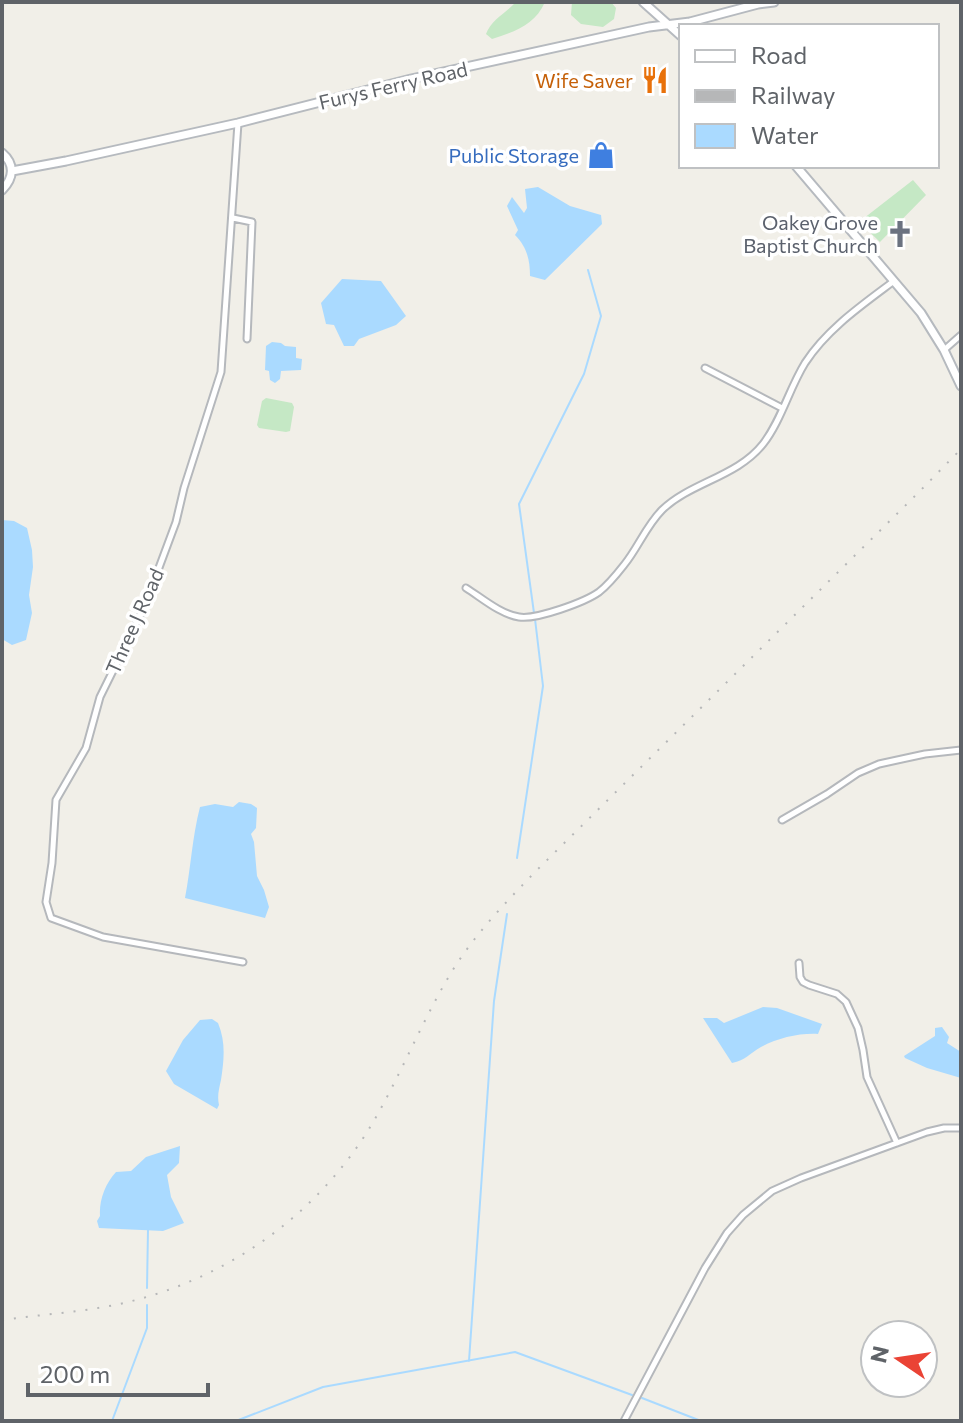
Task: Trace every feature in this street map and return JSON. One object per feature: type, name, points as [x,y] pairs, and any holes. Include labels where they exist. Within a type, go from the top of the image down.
[{"type":"main road","points":[[643,2],[679,34]]},
{"type":"main road","name":"Furys Ferry Road","points":[[12,171],[238,123],[411,79],[774,2]]},
{"type":"main road","points":[[2,153],[10,161],[12,171],[9,182],[2,190]]},
{"type":"main road","points":[[798,168],[921,313],[961,386]]},
{"type":"street","name":"Three J Road","points":[[238,123],[221,372],[176,522],[144,608],[100,697],[86,748],[56,800],[46,902],[51,918],[103,937],[243,962]]},
{"type":"street","points":[[233,218],[252,222],[247,339]]},
{"type":"street","points":[[466,588],[507,613],[527,617],[553,612],[598,593],[622,568],[660,512],[678,496],[737,467],[764,444],[806,362],[852,313],[894,281]]},
{"type":"street","points":[[944,350],[961,335]]},
{"type":"street","points":[[705,368],[782,408]]},
{"type":"street","points":[[782,820],[868,769],[925,754],[961,750]]},
{"type":"street","points":[[799,963],[803,982],[837,994],[846,1002],[858,1028],[867,1077],[897,1143]]},
{"type":"street","points":[[624,1421],[705,1268],[727,1233],[743,1215],[772,1191],[801,1178],[944,1128],[961,1128]]},
{"type":"green space","points":[[516,2],[545,2],[530,22],[492,39],[486,34],[488,29]]},
{"type":"green space","points":[[572,2],[611,2],[616,8],[614,19],[603,27],[581,24],[571,15]]},
{"type":"green space","points":[[913,180],[926,195],[880,242],[859,222]]},
{"type":"green space","points":[[266,398],[292,403],[290,431],[259,428],[262,401]]},
{"type":"water","points":[[538,187],[570,206],[601,215],[602,224],[545,280],[530,276],[527,254],[515,235],[518,230],[507,206],[512,197],[524,213],[527,208],[525,189]]},
{"type":"water","points":[[342,279],[381,281],[406,316],[396,325],[359,339],[354,346],[344,346],[334,325],[326,324],[321,303]]},
{"type":"water","points":[[272,342],[296,347],[296,358],[302,359],[301,370],[281,371],[280,379],[275,383],[270,380],[269,371],[265,370],[266,346]]},
{"type":"water","points":[[2,520],[14,521],[27,528],[32,550],[29,595],[32,613],[26,640],[12,645],[2,639]]},
{"type":"water","points":[[239,802],[257,808],[256,828],[251,834],[257,876],[269,907],[265,918],[185,898],[200,807],[215,804],[233,807]]},
{"type":"water","points":[[763,1007],[777,1008],[822,1024],[818,1034],[796,1035],[774,1041],[732,1063],[703,1018],[717,1018],[724,1023]]},
{"type":"water","points":[[212,1019],[218,1023],[223,1044],[217,1109],[174,1084],[166,1071],[183,1040],[200,1020]]},
{"type":"water","points":[[942,1027],[949,1037],[947,1043],[961,1052],[961,1078],[927,1068],[904,1056],[935,1036],[935,1028]]},
{"type":"water","points":[[180,1146],[179,1163],[167,1175],[171,1197],[184,1223],[163,1231],[99,1228],[97,1221],[102,1198],[116,1172],[131,1171],[146,1157]]},
{"type":"waterway","points":[[534,613],[519,504],[584,374],[601,316],[588,270]]},
{"type":"waterway","points":[[517,858],[543,686],[535,619]]},
{"type":"waterway","points":[[469,1361],[494,1001],[507,914]]},
{"type":"waterway","points":[[147,1288],[148,1230]]},
{"type":"waterway","points":[[112,1421],[147,1328],[147,1305]]},
{"type":"waterway","points":[[236,1421],[323,1387],[515,1352],[632,1395]]},
{"type":"waterway","points":[[642,1398],[701,1421]]},
{"type":"railway","points":[[2,1320],[97,1308],[166,1291],[236,1258],[298,1213],[350,1156],[372,1124],[443,987],[493,917],[961,449]]},
{"type":"place","name":"Wife Saver","points":[[655,80]]},
{"type":"place","name":"Public Storage","points":[[601,155]]},
{"type":"place","name":"Oakey Grove Baptist Church","points":[[900,234]]}]
